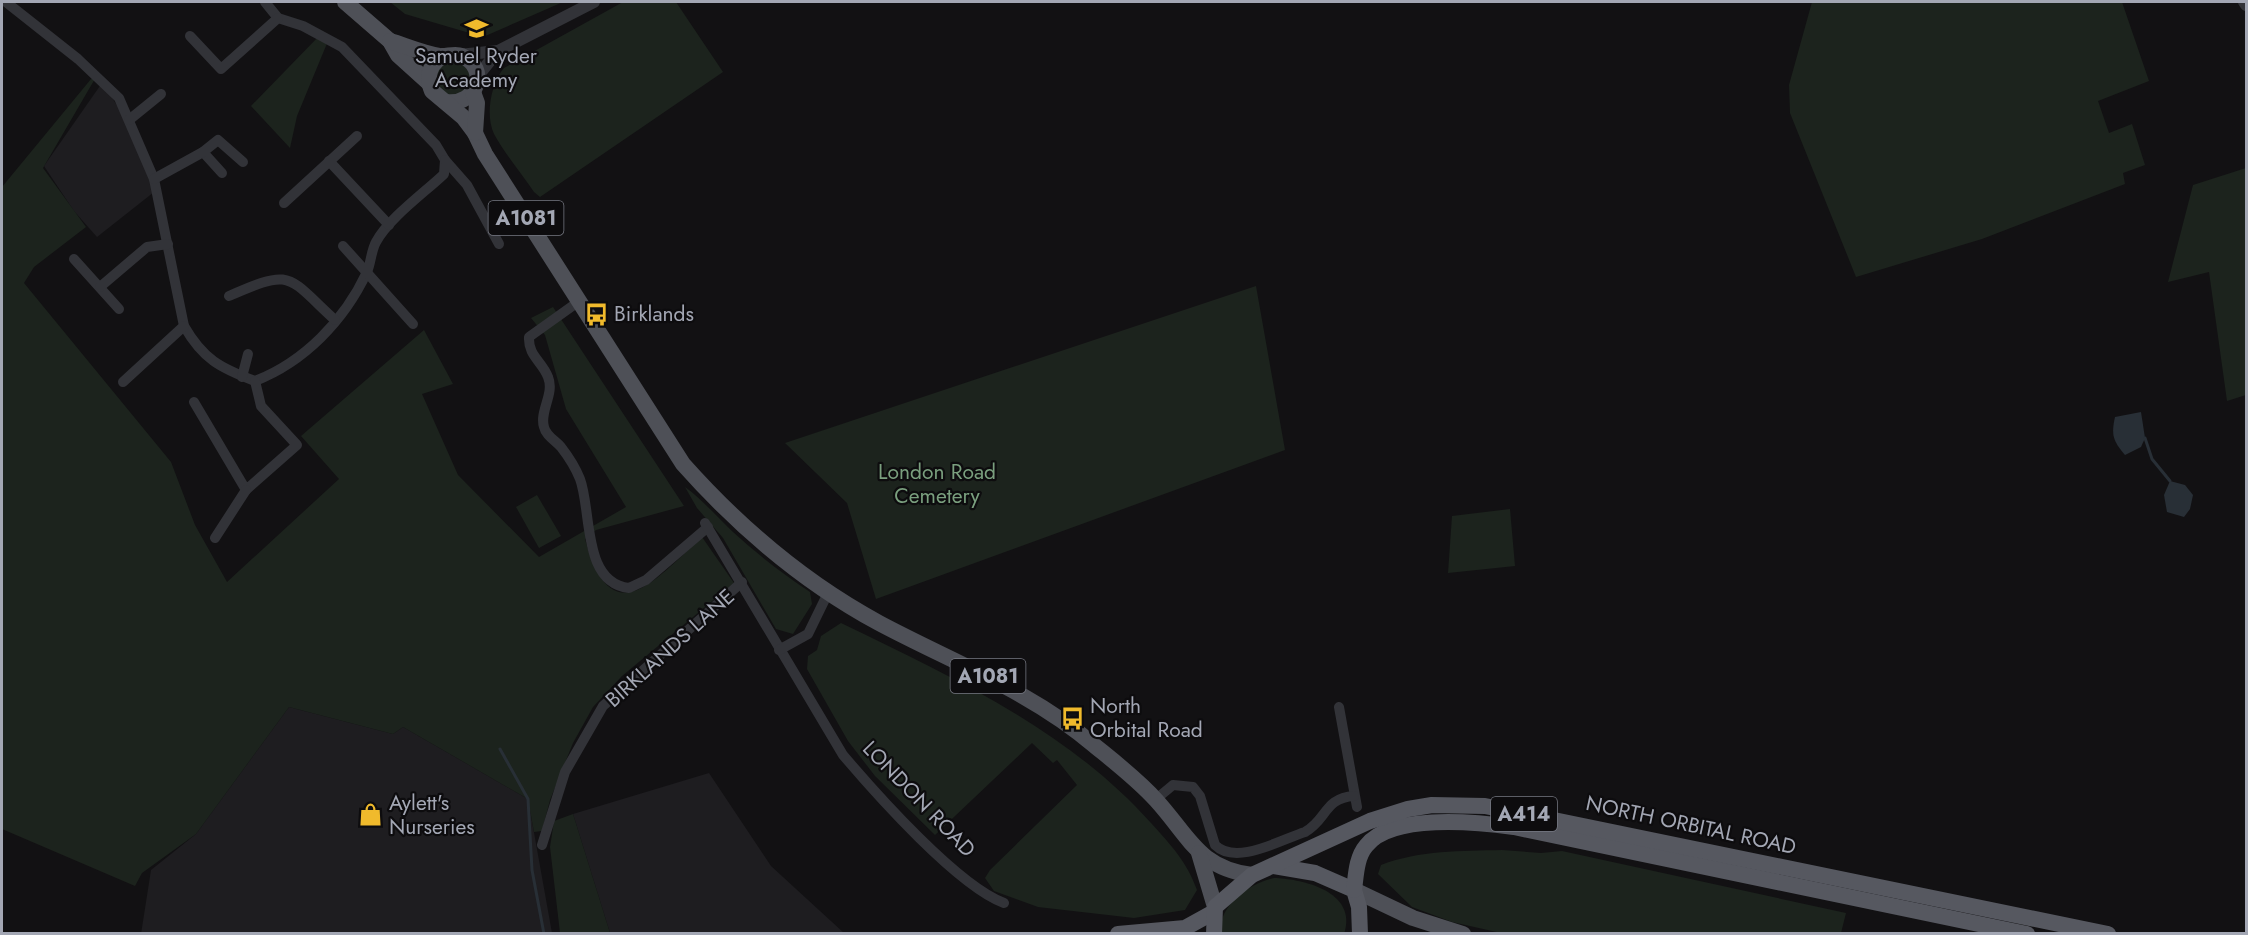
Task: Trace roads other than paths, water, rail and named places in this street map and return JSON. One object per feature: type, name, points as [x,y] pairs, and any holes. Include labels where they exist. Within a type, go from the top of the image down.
[{"type":"highway","name":"NORTH ORBITAL ROAD","points":[[1214,909],[1252,875],[1390,814],[1432,805],[1485,807],[2108,933]]},
{"type":"highway","name":"NORTH ORBITAL ROAD","points":[[1354,890],[1361,853],[1372,838],[1399,828],[1455,821],[1514,827],[2026,933]]},
{"type":"highway","points":[[1273,866],[1315,873],[1354,890],[1359,907],[1360,933]]},
{"type":"highway","points":[[1118,933],[1185,928],[1214,909]]},
{"type":"highway","points":[[1214,909],[1214,933]]},
{"type":"main road","name":"A1081","points":[[345,2],[390,41],[398,55],[429,83],[438,98],[446,102],[476,133],[485,154],[683,464],[724,509],[775,555],[828,593],[881,624],[967,665],[1029,699],[1087,738],[1155,800],[1199,854],[1230,872],[1252,875]]},
{"type":"main road","name":"A1081","points":[[390,41],[451,56]]},
{"type":"main road","points":[[429,83],[433,64],[451,56],[470,62],[475,84],[461,102],[446,102]]},
{"type":"main road","name":"A1081","points":[[475,84],[476,133]]},
{"type":"main road","name":"A1081","points":[[1199,854],[1214,909]]},
{"type":"main road","points":[[1354,890],[1413,918],[1463,933]]},
{"type":"street","points":[[6,2],[92,71],[119,98],[154,179],[184,326],[196,347],[217,366],[255,381],[280,371],[317,343],[367,272],[375,242],[389,225],[444,174],[445,160]]},
{"type":"street","points":[[265,2],[278,18],[303,26],[342,47],[436,145],[445,160],[467,185],[499,244]]},
{"type":"street","points":[[451,56],[498,51],[594,2]]},
{"type":"street","points":[[190,36],[221,69],[278,18]]},
{"type":"street","points":[[475,84],[498,51]]},
{"type":"street","points":[[129,120],[161,94]]},
{"type":"street","points":[[284,203],[357,136]]},
{"type":"street","points":[[154,179],[203,152],[218,140],[243,162]]},
{"type":"street","points":[[203,152],[222,173]]},
{"type":"street","points":[[329,161],[389,225]]},
{"type":"street","points":[[100,287],[147,248],[168,244]]},
{"type":"street","points":[[343,246],[413,324]]},
{"type":"street","points":[[74,259],[119,309]]},
{"type":"street","points":[[229,296],[272,278],[293,281],[335,320]]},
{"type":"street","name":"LONDON ROAD","points":[[578,302],[529,337],[529,347],[548,376],[549,398],[543,420],[544,429],[561,446],[580,480],[597,563],[616,585],[629,588],[646,580],[706,525],[742,582],[779,650],[838,747],[865,780],[964,878],[986,896],[1004,903]]},
{"type":"street","points":[[123,382],[184,326]]},
{"type":"street","points":[[242,376],[248,354]]},
{"type":"street","points":[[215,538],[246,490],[297,445],[261,406],[255,381]]},
{"type":"street","points":[[194,402],[246,490]]},
{"type":"street","name":"BIRKLANDS LANE","points":[[542,845],[565,772],[603,706],[742,582]]},
{"type":"street","points":[[779,650],[808,634],[828,593]]},
{"type":"street","points":[[1155,800],[1173,785],[1193,787],[1200,796],[1215,845],[1220,850],[1234,854],[1305,832],[1312,828],[1337,799],[1355,801],[1339,706]]},
{"type":"waterway","points":[[2145,438],[2152,459],[2170,481]]},
{"type":"waterway","points":[[500,749],[528,799],[532,870],[544,934]]},
{"type":"place","name":"Samuel Ryder Academy","points":[[476,28]]},
{"type":"place","name":"Birklands","points":[[596,314]]},
{"type":"place","name":"North Orbital Road","points":[[1072,718]]},
{"type":"place","name":"Aylett's Nurseries","points":[[371,815]]},
{"type":"park label","name":"London Road Cemetery","points":[[937,484]]}]
